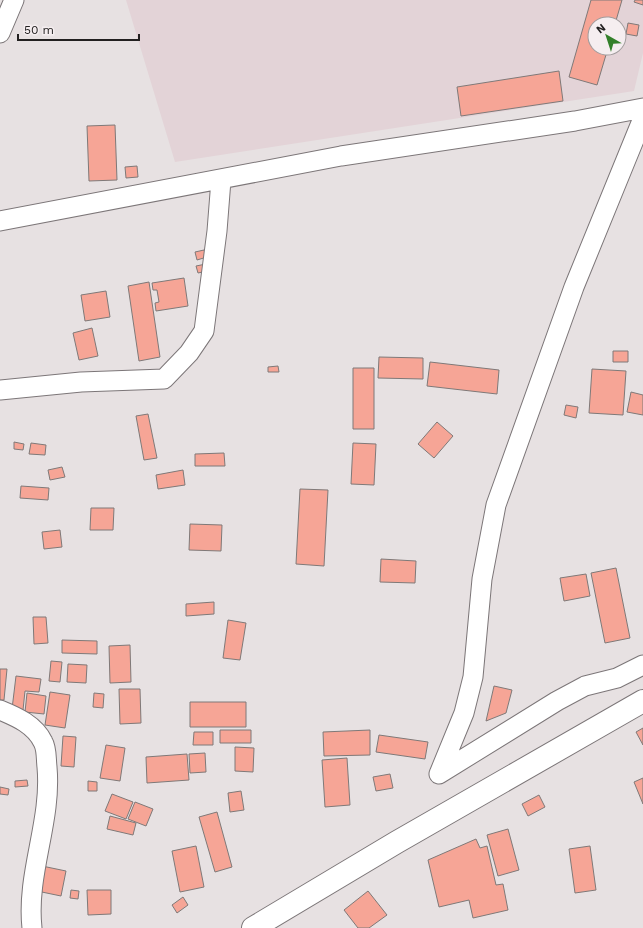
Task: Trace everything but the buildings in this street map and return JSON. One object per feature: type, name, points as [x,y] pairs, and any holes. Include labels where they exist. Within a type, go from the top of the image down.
[{"type":"main road","points":[[260,926],[397,842],[643,701]]},
{"type":"street","points":[[0,33],[14,0]]},
{"type":"street","points":[[0,221],[341,156],[575,121],[643,108]]},
{"type":"street","points":[[643,118],[574,287],[496,505],[482,579],[473,677],[464,713],[439,774],[557,701],[585,686],[617,678],[643,665]]},
{"type":"street","points":[[0,390],[81,382],[164,379],[189,353],[204,331],[217,232],[221,180]]},
{"type":"street","points":[[0,710],[15,716],[34,729],[44,743],[46,755],[48,799],[35,864],[32,928]]},
{"type":"shaded area","points":[[126,0],[643,0],[643,53],[634,91],[175,162]]}]
